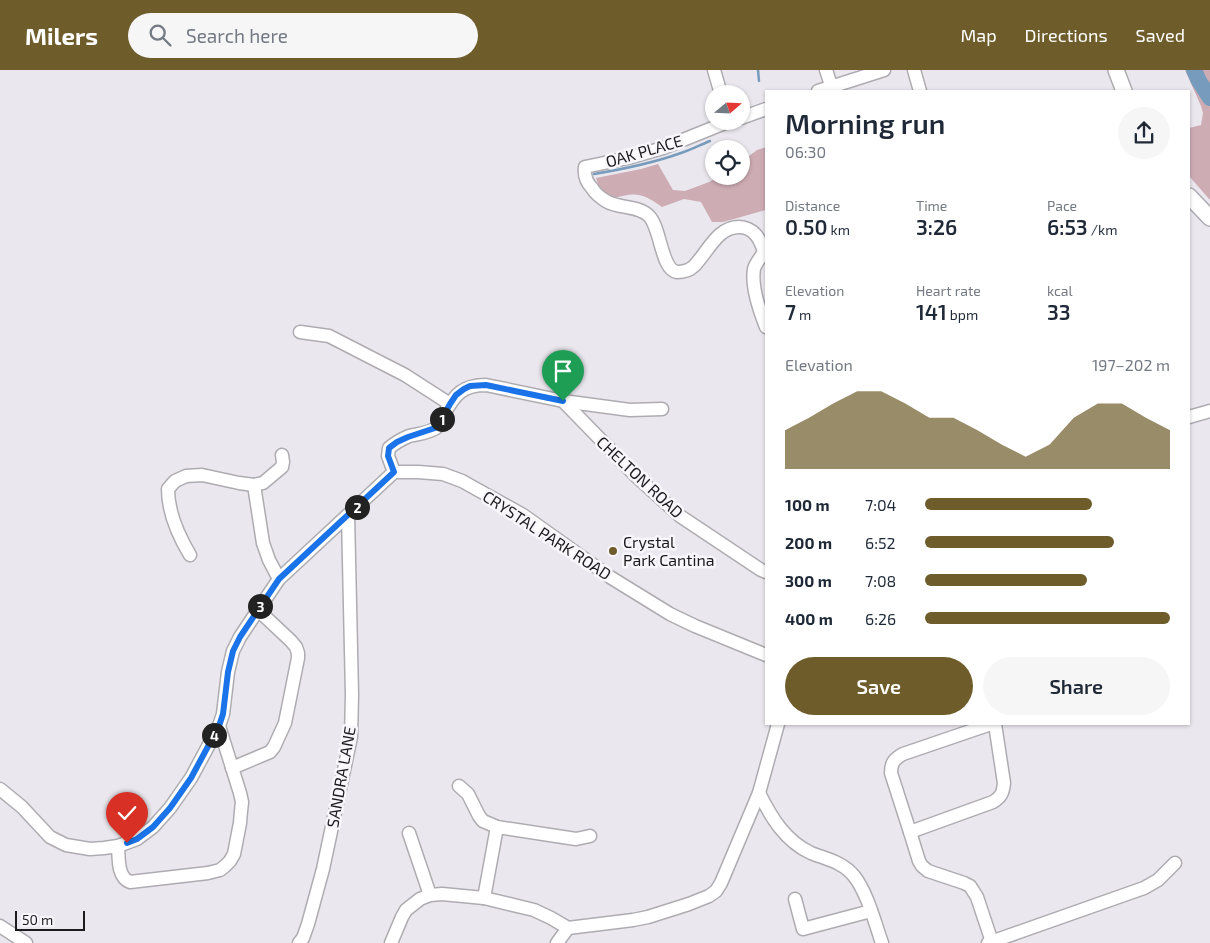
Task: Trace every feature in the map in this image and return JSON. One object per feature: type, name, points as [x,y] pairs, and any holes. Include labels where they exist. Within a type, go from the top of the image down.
[{"type":"main road","points":[[1116,70],[1124,90]]},
{"type":"main road","points":[[1190,197],[1210,218]]},
{"type":"street","points":[[714,70],[718,85]]},
{"type":"street","points":[[826,70],[833,89],[884,70]]},
{"type":"street","points":[[914,70],[920,90]]},
{"type":"street","points":[[750,115],[765,109]]},
{"type":"street","name":"OAK PLACE","points":[[708,130],[664,148],[585,167],[586,180],[590,187],[605,201],[632,208],[648,215],[658,232],[662,253],[668,267],[673,271],[679,272],[694,266],[718,237],[736,227],[749,229],[756,235],[765,254]]},
{"type":"street","points":[[765,254],[754,268],[754,284],[765,324]]},
{"type":"street","points":[[300,332],[329,336],[405,375],[450,404]]},
{"type":"street","points":[[0,789],[26,810],[43,830],[58,841],[76,847],[90,849],[118,846],[137,839],[153,827],[170,808],[191,778],[219,726],[223,714],[228,672],[233,651],[240,637],[279,579],[394,472],[388,456],[389,448],[408,437],[435,428],[456,395],[464,389],[476,385],[486,385],[563,401],[630,410],[662,409]]},
{"type":"street","name":"CHELTON ROAD","points":[[563,401],[636,477],[680,516],[723,546],[765,572]]},
{"type":"street","points":[[1190,417],[1210,411]]},
{"type":"street","points":[[190,555],[182,542],[173,519],[168,502],[168,489],[176,481],[186,476],[202,475],[254,485],[264,483],[282,468],[282,455]]},
{"type":"street","name":"CRYSTAL PARK ROAD","points":[[394,472],[443,474],[462,481],[523,515],[610,576],[670,614],[765,654]]},
{"type":"street","points":[[254,485],[263,543],[279,579]]},
{"type":"street","name":"SANDRA LANE","points":[[300,943],[308,924],[324,869],[351,737],[352,695],[348,515]]},
{"type":"street","points":[[232,768],[270,752],[274,748],[285,723],[298,658],[296,647],[292,641],[258,610]]},
{"type":"street","points":[[391,943],[406,910],[420,899],[430,895],[454,894],[484,898],[534,910],[568,928],[648,916],[709,896],[716,891],[721,883],[759,793],[778,725]]},
{"type":"street","points":[[990,725],[903,754],[896,757],[891,766],[891,774],[919,861],[928,871],[964,883],[974,890],[990,942],[1144,888],[1158,880],[1175,863]]},
{"type":"street","points":[[910,832],[993,802],[1002,795],[1004,783],[993,725]]},
{"type":"street","points":[[118,846],[122,876],[130,882],[208,873],[220,870],[230,861],[234,854],[242,802],[219,726]]},
{"type":"street","points":[[459,786],[468,794],[483,821],[497,827],[576,839],[590,836]]},
{"type":"street","points":[[759,793],[774,822],[794,842],[812,853],[841,864],[854,876],[871,910],[882,943]]},
{"type":"street","points":[[484,898],[497,827]]},
{"type":"street","points":[[409,833],[430,895]]},
{"type":"street","points":[[795,899],[803,929],[871,910]]},
{"type":"street","points":[[0,926],[26,943]]},
{"type":"street","points":[[558,943],[568,928]]},
{"type":"shaded area","points":[[1185,70],[1210,70],[1210,200],[1190,177],[1190,128],[1201,125],[1203,113]]},
{"type":"shaded area","points":[[765,147],[765,210],[723,222],[712,222],[701,202],[684,199],[662,207],[648,198],[637,195],[625,195],[609,199],[599,187],[596,178],[658,164],[673,190],[685,191],[705,184],[750,185],[750,155]]},
{"type":"waterway","points":[[758,70],[759,81]]},
{"type":"waterway","points":[[1194,70],[1210,98]]},
{"type":"waterway","points":[[594,174],[660,160],[705,143]]},
{"type":"place","name":"Crystal Park Cantina","points":[[613,551]]},
{"type":"route","points":[[127,843],[137,839],[153,827],[170,808],[191,778],[219,726],[223,714],[230,663],[233,651],[240,637],[279,579],[394,472],[388,456],[389,448],[408,437],[435,428],[456,395],[470,386],[486,385],[563,401]]}]
